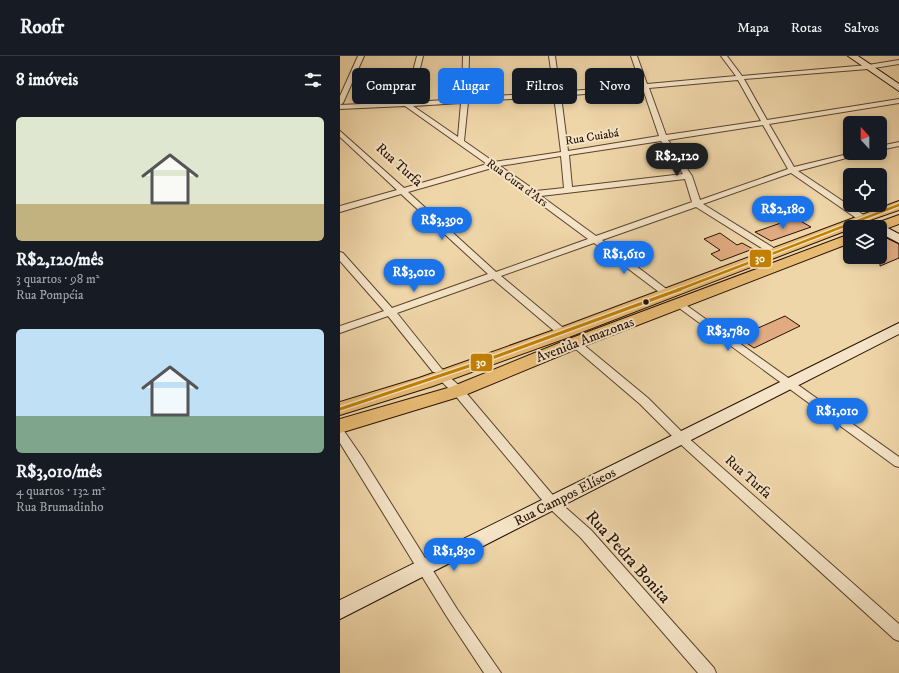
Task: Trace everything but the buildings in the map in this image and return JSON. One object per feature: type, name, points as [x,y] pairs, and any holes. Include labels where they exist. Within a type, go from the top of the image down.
[{"type":"main road","name":"Avenida Amazonas","points":[[672,298],[774,252],[899,205]]},
{"type":"main road","points":[[887,224],[899,219]]},
{"type":"main road","name":"Avenida Amazonas","points":[[340,426],[458,391],[569,338],[672,298],[843,240]]},
{"type":"main road","name":"Avenida Amazonas","points":[[340,409],[440,373],[569,338]]},
{"type":"street","points":[[340,103],[361,56]]},
{"type":"street","points":[[408,105],[420,56]]},
{"type":"street","points":[[466,56],[466,68]]},
{"type":"street","points":[[552,56],[554,68]]},
{"type":"street","points":[[634,56],[664,138],[688,176],[697,204],[774,252]]},
{"type":"street","points":[[724,56],[740,78],[792,170],[866,220]]},
{"type":"street","points":[[852,56],[899,88]]},
{"type":"street","points":[[577,91],[868,67],[899,62]]},
{"type":"street","points":[[340,108],[438,102]]},
{"type":"street","name":"Rua Cuiabá","points":[[340,209],[492,165],[899,102]]},
{"type":"street","points":[[461,141],[465,104]]},
{"type":"street","points":[[559,104],[568,190]]},
{"type":"street","name":"Rua Cura d'Ars","points":[[408,105],[534,194],[672,298],[790,382],[899,463]]},
{"type":"street","name":"Rua Turfa","points":[[340,133],[404,190],[495,276],[644,401],[680,438],[899,634]]},
{"type":"street","points":[[887,147],[899,144]]},
{"type":"street","points":[[340,330],[792,170],[843,157]]},
{"type":"street","points":[[534,194],[688,176]]},
{"type":"street","points":[[887,232],[899,239]]},
{"type":"street","name":"Rua Pedra Bonita","points":[[340,255],[391,313],[440,373],[458,391],[552,503],[586,534],[708,673]]},
{"type":"street","name":"Rua Campos Elíseos","points":[[340,610],[899,328]]},
{"type":"street","points":[[340,434],[452,613],[493,673]]},
{"type":"transit line","name":"30","points":[[340,409],[551,337],[899,205]]}]
